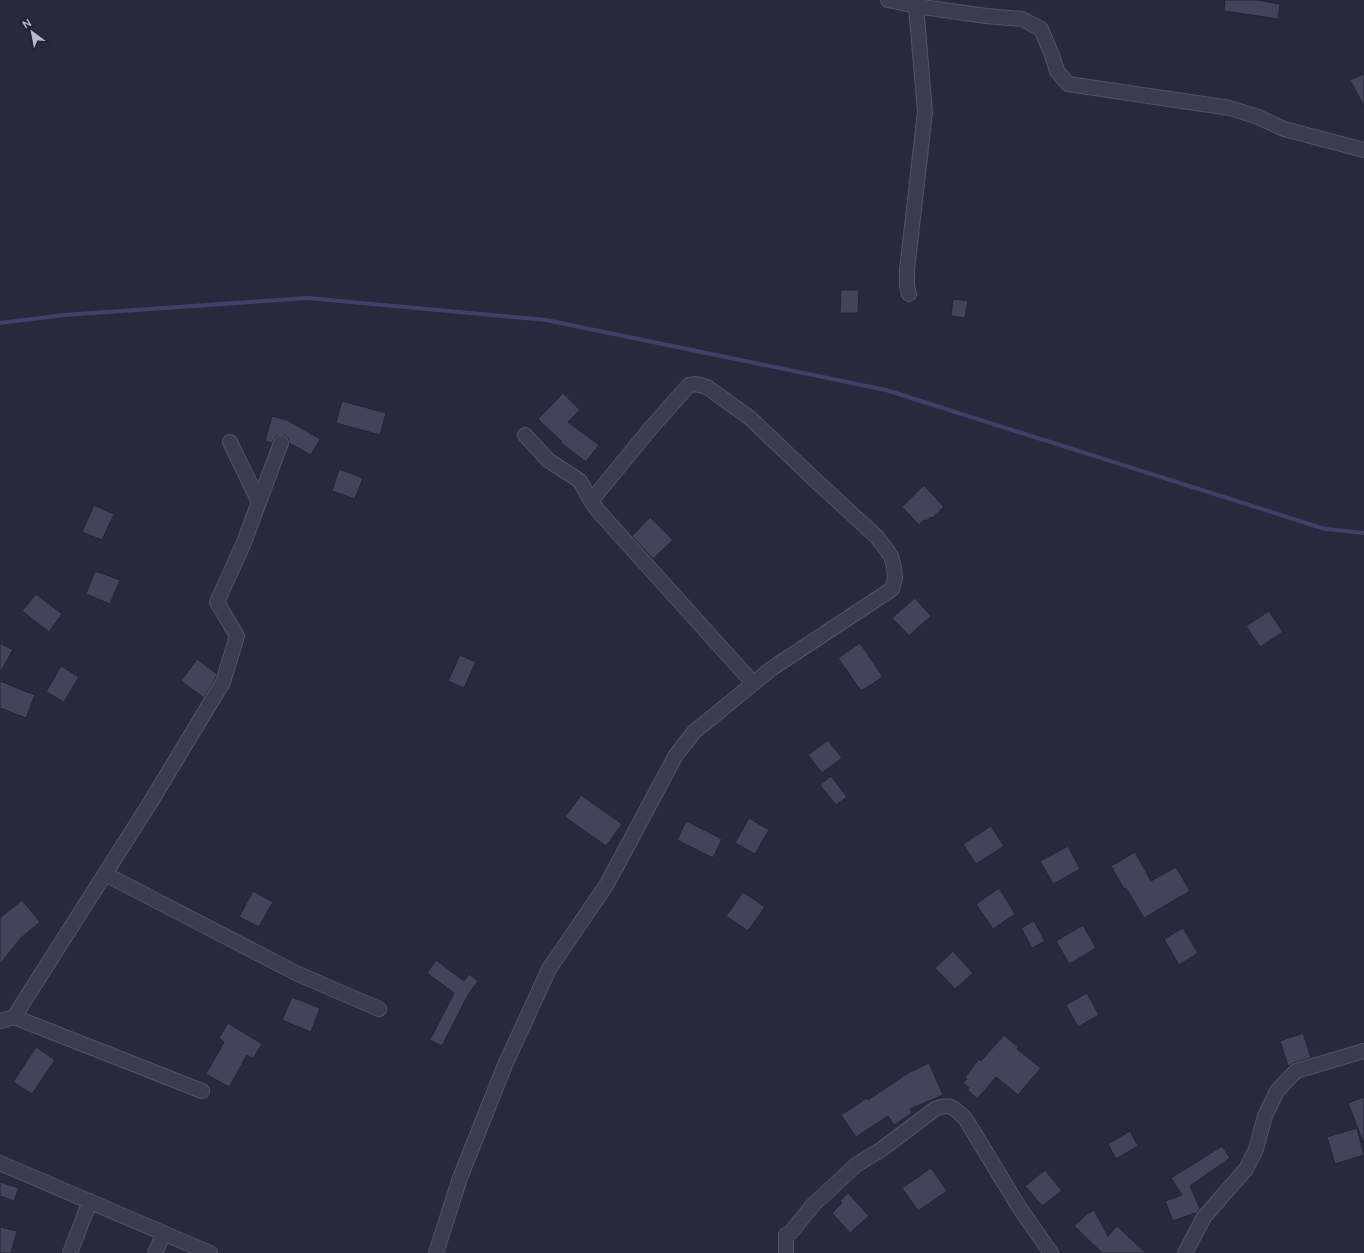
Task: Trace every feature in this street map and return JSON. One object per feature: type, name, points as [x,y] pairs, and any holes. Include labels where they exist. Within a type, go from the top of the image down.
[{"type":"street","points":[[888,0],[916,6],[986,16],[1022,19],[1041,29],[1057,71],[1068,84],[1230,108],[1258,117],[1284,129],[1364,150]]},
{"type":"street","points":[[910,294],[907,286],[907,270],[925,112],[916,6]]},
{"type":"street","points":[[436,1253],[460,1178],[505,1065],[549,969],[607,884],[676,755],[694,732],[753,683],[771,669],[892,589],[895,578],[891,556],[877,537],[750,418],[707,387],[696,384],[689,385],[591,501]]},
{"type":"street","points":[[525,435],[548,460],[580,481],[591,501],[640,558],[753,683]]},
{"type":"street","points":[[230,442],[259,502]]},
{"type":"street","points":[[14,1017],[150,803],[223,682],[237,636],[217,602],[243,545],[281,443]]},
{"type":"street","points":[[105,874],[296,973],[379,1008]]},
{"type":"street","points":[[0,1021],[14,1017],[202,1091]]},
{"type":"street","points":[[1185,1253],[1204,1217],[1246,1170],[1256,1149],[1265,1116],[1277,1091],[1296,1071],[1364,1051]]},
{"type":"street","points":[[786,1253],[786,1235],[791,1232],[813,1205],[850,1170],[882,1149],[935,1109],[945,1105],[952,1106],[965,1118],[1019,1207],[1051,1253]]},
{"type":"street","points":[[0,1162],[210,1253]]},
{"type":"street","points":[[70,1253],[90,1201]]},
{"type":"street","points":[[155,1253],[164,1233]]},
{"type":"building","points":[[1225,0],[1257,0],[1280,4],[1278,19],[1224,11]]},
{"type":"building","points":[[1364,74],[1364,106],[1350,80]]},
{"type":"building","points":[[841,290],[859,290],[858,313],[840,313]]},
{"type":"building","points":[[953,299],[968,301],[965,318],[951,316]]},
{"type":"building","points":[[563,393],[580,410],[568,422],[599,445],[586,462],[561,443],[562,442],[538,419]]},
{"type":"building","points":[[342,401],[386,413],[380,435],[336,423]]},
{"type":"building","points":[[272,416],[287,420],[320,439],[311,455],[289,443],[288,438],[284,435],[276,436],[272,443],[265,441]]},
{"type":"building","points":[[339,469],[363,478],[355,499],[332,491]]},
{"type":"building","points":[[924,485],[944,507],[932,518],[931,517],[926,521],[924,520],[919,525],[902,507]]},
{"type":"building","points":[[94,505],[114,514],[102,540],[82,532]]},
{"type":"building","points":[[650,517],[673,540],[653,559],[632,536]]},
{"type":"building","points":[[95,571],[120,580],[110,604],[86,594]]},
{"type":"building","points":[[36,594],[62,614],[49,632],[22,611]]},
{"type":"building","points":[[915,598],[931,616],[909,636],[892,618]]},
{"type":"building","points":[[1269,611],[1283,632],[1260,647],[1246,626]]},
{"type":"building","points":[[0,643],[13,650],[0,673]]},
{"type":"building","points":[[860,643],[883,677],[861,691],[838,658]]},
{"type":"building","points":[[460,655],[476,662],[464,688],[448,681]]},
{"type":"building","points":[[197,659],[217,674],[204,698],[181,681]]},
{"type":"building","points":[[61,666],[79,677],[64,702],[46,692]]},
{"type":"building","points":[[0,681],[35,695],[26,718],[0,708]]},
{"type":"building","points":[[828,740],[842,758],[822,773],[808,755]]},
{"type":"building","points":[[831,776],[847,797],[836,805],[820,785]]},
{"type":"building","points":[[581,795],[622,824],[606,846],[565,817]]},
{"type":"building","points":[[749,818],[769,830],[755,854],[735,843]]},
{"type":"building","points":[[686,821],[722,839],[713,858],[677,840]]},
{"type":"building","points":[[991,826],[1004,846],[976,864],[963,844]]},
{"type":"building","points":[[1068,846],[1080,869],[1053,884],[1040,861]]},
{"type":"building","points":[[1135,852],[1151,881],[1176,867],[1190,891],[1144,918],[1126,888],[1124,889],[1111,866]]},
{"type":"building","points":[[999,888],[1015,914],[993,929],[976,904]]},
{"type":"building","points":[[253,891],[273,902],[259,927],[239,917]]},
{"type":"building","points":[[743,892],[765,907],[748,931],[726,916]]},
{"type":"building","points":[[22,900],[40,922],[21,938],[0,964],[0,918]]},
{"type":"building","points":[[1034,921],[1045,941],[1032,948],[1021,928]]},
{"type":"building","points":[[1083,925],[1096,948],[1069,964],[1056,941]]},
{"type":"building","points":[[1183,928],[1198,953],[1179,965],[1164,939]]},
{"type":"building","points":[[953,951],[973,973],[955,989],[935,968]]},
{"type":"building","points":[[436,960],[464,981],[469,974],[478,981],[468,995],[442,1046],[430,1040],[454,993],[427,973]]},
{"type":"building","points":[[1087,993],[1099,1015],[1078,1027],[1066,1005]]},
{"type":"building","points":[[292,997],[320,1008],[311,1032],[282,1020]]},
{"type":"building","points":[[228,1023],[262,1044],[253,1059],[247,1055],[229,1087],[206,1074],[224,1042],[219,1038]]},
{"type":"building","points":[[1303,1033],[1311,1058],[1288,1066],[1280,1041]]},
{"type":"building","points":[[1004,1035],[1018,1047],[1017,1049],[1041,1068],[1018,1095],[996,1077],[977,1099],[967,1089],[969,1088],[963,1083],[967,1079],[965,1077],[979,1059],[981,1061]]},
{"type":"building","points":[[36,1047],[55,1060],[32,1094],[13,1082]]},
{"type":"building","points":[[929,1063],[943,1095],[910,1109],[912,1113],[894,1125],[888,1116],[856,1137],[841,1115],[867,1098],[868,1100],[908,1073]]},
{"type":"building","points":[[1364,1097],[1364,1142],[1363,1142],[1348,1103]]},
{"type":"building","points":[[1357,1128],[1364,1155],[1335,1164],[1327,1137]]},
{"type":"building","points":[[1130,1131],[1138,1146],[1116,1159],[1108,1144]]},
{"type":"building","points":[[1222,1146],[1230,1158],[1190,1186],[1200,1209],[1196,1214],[1195,1213],[1173,1221],[1165,1201],[1182,1195],[1171,1178]]},
{"type":"building","points":[[931,1168],[947,1191],[918,1211],[902,1188]]},
{"type":"building","points":[[1045,1170],[1062,1191],[1042,1206],[1025,1186]]},
{"type":"building","points":[[0,1182],[19,1188],[14,1201],[0,1196]]},
{"type":"building","points":[[848,1193],[869,1216],[850,1233],[832,1213],[842,1203],[840,1201]]},
{"type":"building","points":[[1094,1210],[1108,1236],[1117,1226],[1146,1253],[1102,1253],[1074,1226],[1087,1214]]},
{"type":"building","points":[[0,1227],[17,1231],[11,1253],[0,1253]]},
{"type":"waterway","points":[[0,323],[64,315],[308,298],[546,320],[886,390],[1325,529],[1364,533]]}]
